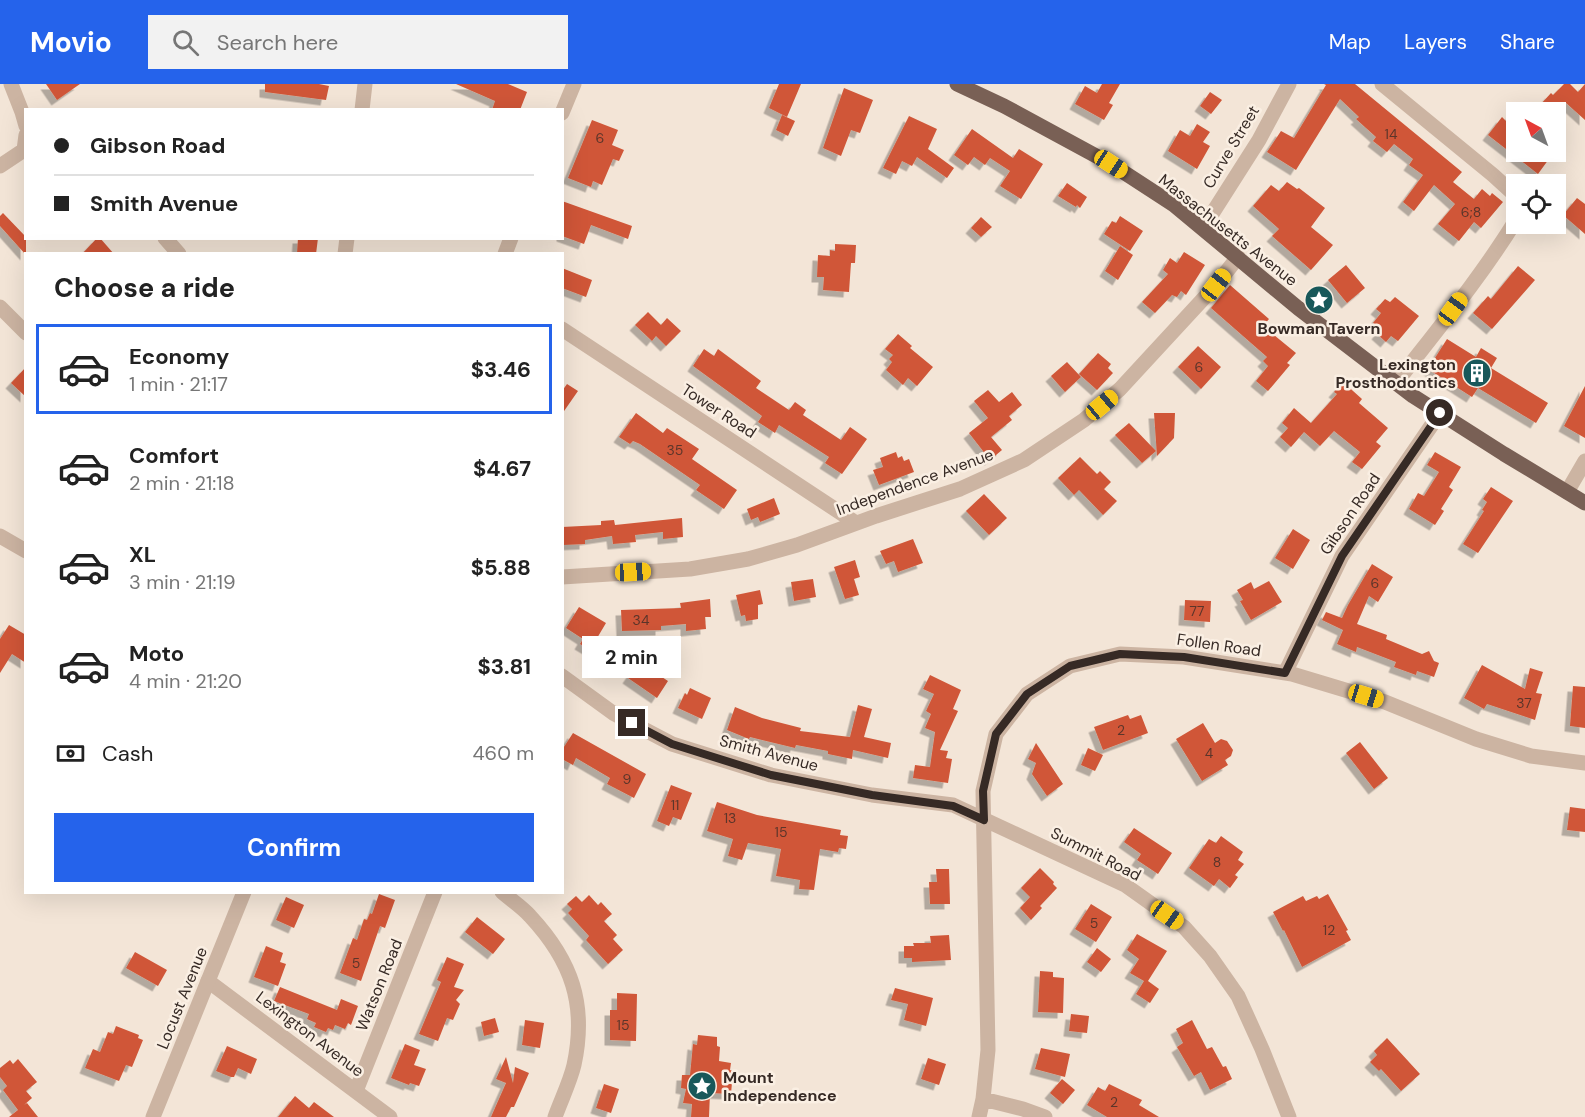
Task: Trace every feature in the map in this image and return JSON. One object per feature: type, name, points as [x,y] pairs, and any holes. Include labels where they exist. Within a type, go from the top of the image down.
[{"type":"main road","name":"Massachusetts Avenue","points":[[957,84],[1004,106],[1111,164],[1174,205],[1298,308],[1396,383],[1440,413],[1585,502]]},
{"type":"street","points":[[11,84],[24,119]]},
{"type":"street","points":[[362,108],[365,84]]},
{"type":"street","points":[[564,108],[574,84]]},
{"type":"street","name":"Curve Street","points":[[1203,228],[1259,140],[1289,84]]},
{"type":"street","points":[[1382,84],[1506,188]]},
{"type":"street","points":[[0,166],[24,150]]},
{"type":"street","points":[[1396,383],[1506,234]]},
{"type":"street","points":[[167,240],[177,252]]},
{"type":"street","name":"Independence Avenue","points":[[564,578],[690,569],[748,559],[960,489],[1024,460],[1084,420],[1120,389],[1216,285],[1238,257]]},
{"type":"street","points":[[0,307],[24,331]]},
{"type":"street","name":"Tower Road","points":[[564,330],[856,523]]},
{"type":"street","name":"Gibson Road","points":[[1285,673],[1342,556],[1440,413]]},
{"type":"street","points":[[1567,492],[1585,461]]},
{"type":"street","points":[[0,536],[24,550]]},
{"type":"street","name":"Follen Road","points":[[979,1117],[988,1050],[983,791],[996,734],[1027,694],[1070,666],[1120,654],[1184,657],[1285,673],[1385,702],[1476,739],[1531,756],[1585,763]]},
{"type":"street","name":"Smith Avenue","points":[[564,677],[613,713],[672,744],[771,775],[872,795],[953,806],[984,820]]},
{"type":"street","name":"Summit Road","points":[[984,820],[1125,885],[1184,927],[1210,956],[1238,996],[1289,1117]]},
{"type":"street","name":"Locust Avenue","points":[[153,1117],[243,894]]},
{"type":"street","name":"Watson Road","points":[[356,1091],[434,894]]},
{"type":"street","points":[[504,894],[530,916],[560,955],[576,988],[579,1026],[574,1066],[555,1117]]},
{"type":"street","name":"Lexington Avenue","points":[[208,981],[390,1117]]},
{"type":"street","points":[[983,1099],[1045,1117]]},
{"type":"building","points":[[46,84],[80,84],[57,100]]},
{"type":"building","points":[[265,84],[329,86],[326,100],[265,92]]},
{"type":"building","points":[[456,84],[508,84],[527,92],[521,108],[493,108],[495,101]]},
{"type":"building","points":[[779,84],[801,84],[787,117],[769,108]]},
{"type":"building","points":[[1102,84],[1120,84],[1109,103],[1113,105],[1104,120],[1075,104],[1085,86],[1097,93]]},
{"type":"building","points":[[1324,84],[1355,84],[1462,172],[1453,182],[1474,199],[1482,189],[1490,196],[1492,193],[1503,202],[1481,228],[1474,222],[1459,241],[1438,224],[1455,204],[1434,185],[1414,211],[1403,202],[1423,175],[1409,165],[1413,159],[1394,144],[1387,152],[1373,141],[1376,137],[1356,119],[1359,117],[1340,99],[1296,170],[1267,152],[1281,131],[1294,138],[1326,85]]},
{"type":"building","points":[[1564,84],[1570,84],[1578,92],[1585,84],[1585,120],[1566,102],[1543,102],[1551,93],[1553,95]]},
{"type":"building","points":[[844,88],[873,100],[860,133],[851,130],[841,156],[823,148]]},
{"type":"building","points":[[1210,92],[1222,100],[1211,114],[1200,106]]},
{"type":"building","points":[[782,115],[795,121],[788,136],[776,130]]},
{"type":"building","points":[[909,116],[937,129],[928,149],[954,168],[947,178],[917,157],[912,166],[902,161],[896,174],[883,168]]},
{"type":"building","points":[[1502,117],[1506,121],[1506,149],[1488,135]]},
{"type":"building","points":[[592,120],[618,130],[612,145],[624,150],[619,161],[613,159],[602,185],[593,181],[591,187],[568,178]]},
{"type":"building","points":[[1197,124],[1210,132],[1203,142],[1210,146],[1197,169],[1168,151],[1180,130],[1190,136]]},
{"type":"building","points":[[972,129],[1013,158],[1019,149],[1043,164],[1021,199],[1000,186],[1010,171],[990,158],[985,165],[974,157],[968,165],[954,155]]},
{"type":"building","points":[[1523,162],[1547,162],[1538,174]]},
{"type":"building","points":[[1287,182],[1299,188],[1325,208],[1311,227],[1333,245],[1311,270],[1272,236],[1279,229],[1253,206],[1271,185],[1279,191]]},
{"type":"building","points":[[1067,183],[1087,197],[1080,208],[1058,196]]},
{"type":"building","points":[[1577,198],[1585,204],[1585,234],[1566,218],[1566,211]]},
{"type":"building","points":[[564,202],[632,226],[628,239],[591,225],[584,244],[564,237]]},
{"type":"building","points":[[3,213],[24,235],[26,252],[24,253],[0,226],[0,216]]},
{"type":"building","points":[[1120,216],[1143,231],[1130,251],[1104,234],[1112,221],[1116,223]]},
{"type":"building","points":[[981,217],[992,227],[981,237],[971,228]]},
{"type":"building","points":[[95,240],[102,240],[112,252],[84,252]]},
{"type":"building","points":[[298,240],[318,240],[316,252],[297,252]]},
{"type":"building","points":[[835,244],[856,245],[855,263],[851,263],[849,292],[823,290],[824,277],[817,277],[818,255],[830,256],[830,250],[835,251]]},
{"type":"building","points":[[1120,246],[1133,255],[1118,280],[1105,271]]},
{"type":"building","points":[[1184,252],[1205,265],[1186,295],[1181,291],[1177,297],[1172,295],[1155,313],[1142,302],[1168,274],[1163,270],[1170,258],[1177,263]]},
{"type":"building","points":[[1346,265],[1365,288],[1347,303],[1328,280]]},
{"type":"building","points":[[1518,266],[1535,280],[1492,329],[1473,313],[1488,296],[1491,299]]},
{"type":"building","points":[[564,269],[592,280],[586,297],[564,289]]},
{"type":"building","points":[[1230,285],[1269,319],[1263,326],[1296,353],[1287,363],[1290,365],[1268,391],[1256,381],[1268,366],[1263,361],[1267,357],[1211,308]]},
{"type":"building","points":[[1395,297],[1419,316],[1398,341],[1391,336],[1386,342],[1377,334],[1381,329],[1373,323],[1381,313],[1376,309],[1385,299],[1390,302]]},
{"type":"building","points":[[648,312],[661,325],[667,318],[681,331],[666,346],[656,336],[652,341],[635,325]]},
{"type":"building","points":[[898,334],[912,346],[910,348],[933,367],[917,386],[908,378],[903,385],[886,370],[892,362],[889,359],[893,355],[885,349]]},
{"type":"building","points":[[1447,339],[1476,357],[1481,348],[1497,358],[1491,368],[1548,403],[1536,423],[1478,388],[1472,397],[1428,369]]},
{"type":"building","points":[[1198,346],[1221,367],[1201,389],[1178,367]]},
{"type":"building","points":[[704,349],[714,356],[718,349],[761,381],[756,388],[789,410],[795,402],[806,410],[803,415],[841,440],[850,427],[867,439],[842,474],[825,463],[829,457],[779,425],[775,433],[758,422],[762,416],[693,366]]},
{"type":"building","points":[[1098,353],[1111,364],[1108,368],[1113,373],[1097,390],[1079,374]]},
{"type":"building","points":[[1067,362],[1081,377],[1065,392],[1051,376]]},
{"type":"building","points":[[24,369],[24,395],[11,383]]},
{"type":"building","points":[[1343,382],[1362,399],[1359,403],[1388,428],[1376,442],[1381,446],[1362,469],[1352,462],[1360,452],[1334,431],[1320,446],[1304,432],[1291,447],[1280,437],[1288,428],[1282,423],[1294,408],[1311,423],[1337,394],[1334,392]]},
{"type":"building","points":[[567,384],[578,391],[564,411],[564,388]]},
{"type":"building","points":[[1585,386],[1585,438],[1564,426]]},
{"type":"building","points":[[988,390],[999,402],[1012,392],[1022,405],[1009,416],[1012,420],[991,437],[1002,450],[990,460],[969,433],[988,418],[974,401]]},
{"type":"building","points":[[636,413],[663,433],[667,428],[699,449],[692,459],[737,490],[724,509],[696,490],[700,485],[640,444],[633,441],[630,444],[619,437]]},
{"type":"building","points":[[1154,413],[1175,413],[1174,438],[1157,456]]},
{"type":"building","points":[[1129,423],[1156,451],[1142,463],[1115,435]]},
{"type":"building","points":[[896,452],[898,458],[902,456],[904,461],[909,459],[914,472],[879,485],[873,470],[883,467],[880,458]]},
{"type":"building","points":[[1435,452],[1461,467],[1449,487],[1453,490],[1441,509],[1444,511],[1435,525],[1409,509],[1418,493],[1424,496],[1439,472],[1427,465]]},
{"type":"building","points":[[1080,457],[1097,474],[1100,471],[1111,482],[1104,489],[1117,501],[1103,515],[1079,490],[1074,495],[1058,478]]},
{"type":"building","points":[[1491,487],[1513,501],[1478,553],[1463,544],[1484,511],[1482,510],[1487,502],[1483,499]]},
{"type":"building","points":[[984,494],[1007,518],[989,535],[966,511]]},
{"type":"building","points":[[774,498],[780,514],[760,522],[758,517],[751,520],[747,509]]},
{"type":"building","points":[[682,518],[683,537],[663,539],[663,532],[635,535],[636,542],[613,544],[612,536],[585,540],[585,544],[564,545],[564,527],[601,525],[601,521],[614,520],[615,525]]},
{"type":"building","points":[[1293,529],[1310,540],[1293,569],[1275,558]]},
{"type":"building","points":[[913,539],[923,563],[898,572],[894,561],[886,564],[880,551]]},
{"type":"building","points":[[855,560],[860,577],[854,579],[859,595],[845,599],[834,567]]},
{"type":"building","points":[[1372,564],[1393,577],[1378,602],[1369,596],[1357,624],[1387,635],[1386,639],[1422,654],[1429,651],[1434,661],[1439,663],[1434,677],[1417,671],[1416,675],[1394,667],[1396,662],[1357,647],[1356,652],[1337,644],[1343,630],[1322,620],[1326,612],[1342,618]]},
{"type":"building","points":[[813,579],[816,597],[794,601],[791,582]]},
{"type":"building","points":[[1269,581],[1282,602],[1251,620],[1240,601],[1243,600],[1237,590],[1251,582],[1254,589]]},
{"type":"building","points":[[760,590],[763,604],[758,605],[758,619],[746,621],[745,615],[741,616],[736,595]]},
{"type":"building","points":[[710,599],[711,617],[705,617],[706,629],[686,631],[686,624],[661,626],[661,630],[622,631],[621,610],[681,608],[680,603]]},
{"type":"building","points":[[1185,600],[1211,601],[1210,622],[1184,620]]},
{"type":"building","points":[[579,607],[606,623],[590,650],[580,644],[583,639],[566,628]]},
{"type":"building","points":[[9,625],[24,634],[24,662],[12,654],[0,673],[0,639]]},
{"type":"building","points":[[639,662],[668,681],[657,698],[628,678]]},
{"type":"building","points":[[1482,665],[1525,689],[1530,668],[1543,672],[1536,693],[1542,694],[1535,720],[1487,704],[1484,709],[1464,698]]},
{"type":"building","points":[[930,675],[961,690],[953,709],[958,711],[940,750],[948,751],[946,758],[952,759],[948,783],[913,778],[915,765],[930,767],[935,732],[925,728],[931,714],[926,711],[934,694],[923,689]]},
{"type":"building","points":[[1573,686],[1585,687],[1585,728],[1570,726]]},
{"type":"building","points":[[690,688],[711,698],[702,719],[678,708]]},
{"type":"building","points":[[858,705],[872,709],[864,737],[891,743],[888,758],[853,750],[852,759],[828,754],[828,751],[796,745],[795,748],[750,737],[749,739],[727,730],[735,707],[762,718],[801,728],[800,731],[850,737]]},
{"type":"building","points":[[1128,715],[1130,719],[1141,715],[1148,733],[1103,750],[1094,727]]},
{"type":"building","points":[[1203,723],[1215,743],[1221,739],[1227,741],[1233,750],[1231,756],[1225,760],[1228,765],[1202,781],[1176,739]]},
{"type":"building","points":[[573,733],[646,774],[634,798],[607,784],[610,778],[576,758],[573,765],[564,760],[564,747]]},
{"type":"building","points":[[1360,742],[1388,778],[1374,789],[1346,753]]},
{"type":"building","points":[[1036,743],[1063,784],[1047,796],[1032,774],[1036,763],[1028,759]]},
{"type":"building","points":[[1088,748],[1103,755],[1095,771],[1081,765]]},
{"type":"building","points":[[671,785],[692,793],[681,820],[673,817],[669,826],[657,821]]},
{"type":"building","points":[[717,802],[757,815],[841,830],[840,835],[848,836],[846,849],[839,848],[838,852],[820,849],[814,890],[799,889],[800,880],[776,876],[781,849],[748,843],[742,860],[728,856],[733,839],[707,831]]},
{"type":"building","points":[[1570,807],[1585,809],[1585,832],[1567,830]]},
{"type":"building","points":[[1134,828],[1172,853],[1158,874],[1137,860],[1141,854],[1124,842]]},
{"type":"building","points":[[1221,836],[1243,852],[1238,860],[1244,864],[1235,875],[1238,877],[1230,888],[1219,879],[1214,886],[1189,868],[1209,839],[1216,843]]},
{"type":"building","points":[[1040,868],[1057,888],[1040,906],[1042,908],[1031,920],[1020,908],[1030,897],[1021,888]]},
{"type":"building","points":[[936,869],[949,869],[950,904],[930,904],[929,882],[937,882]]},
{"type":"building","points":[[379,894],[395,900],[385,928],[380,926],[361,981],[340,973],[353,938],[357,940],[364,919],[367,920],[370,913],[372,914]]},
{"type":"building","points":[[1328,894],[1351,940],[1302,967],[1273,912],[1303,896],[1306,901],[1317,896],[1319,899]]},
{"type":"building","points":[[589,895],[598,905],[601,902],[612,914],[604,921],[617,935],[613,939],[623,950],[608,964],[586,940],[589,936],[568,913],[572,909],[567,904],[576,896],[582,902]]},
{"type":"building","points":[[286,897],[304,905],[294,928],[276,920]]},
{"type":"building","points":[[1091,904],[1112,917],[1096,942],[1075,929]]},
{"type":"building","points":[[477,917],[505,939],[493,954],[465,932]]},
{"type":"building","points":[[1137,934],[1167,951],[1148,981],[1159,989],[1150,1003],[1136,994],[1144,981],[1130,973],[1139,959],[1127,950]]},
{"type":"building","points":[[949,935],[951,960],[912,962],[912,958],[904,958],[904,946],[914,946],[913,943],[931,943],[930,936]]},
{"type":"building","points":[[266,946],[283,953],[280,962],[286,964],[278,986],[254,977]]},
{"type":"building","points":[[1097,948],[1111,959],[1101,972],[1087,962]]},
{"type":"building","points":[[135,952],[167,970],[158,986],[126,968]]},
{"type":"building","points":[[447,957],[464,964],[454,987],[464,990],[456,1000],[460,1004],[453,1020],[447,1018],[438,1041],[419,1034],[441,982],[437,980]]},
{"type":"building","points":[[1040,971],[1053,972],[1053,977],[1064,978],[1063,1013],[1038,1012]]},
{"type":"building","points":[[280,987],[337,1010],[341,999],[358,1006],[351,1025],[348,1023],[345,1029],[335,1025],[333,1030],[328,1028],[326,1032],[314,1027],[316,1023],[307,1019],[309,1014],[274,1001]]},
{"type":"building","points":[[895,988],[933,998],[926,1026],[904,1020],[908,1004],[891,1000]]},
{"type":"building","points":[[617,993],[637,994],[636,1041],[610,1040],[610,1010],[617,1010]]},
{"type":"building","points":[[1071,1014],[1089,1016],[1087,1033],[1069,1031]]},
{"type":"building","points":[[495,1018],[499,1032],[484,1036],[481,1022]]},
{"type":"building","points":[[525,1020],[544,1023],[540,1048],[522,1045]]},
{"type":"building","points":[[1192,1020],[1207,1049],[1212,1047],[1223,1067],[1226,1066],[1232,1079],[1210,1090],[1201,1072],[1194,1076],[1177,1047],[1183,1043],[1176,1029]]},
{"type":"building","points":[[116,1026],[139,1035],[138,1038],[143,1040],[132,1067],[126,1065],[119,1081],[85,1068],[93,1049],[100,1052],[108,1032],[113,1034]]},
{"type":"building","points":[[698,1035],[717,1037],[717,1046],[720,1047],[719,1061],[731,1063],[730,1070],[733,1071],[731,1094],[710,1093],[709,1117],[691,1117],[692,1104],[683,1103],[686,1089],[681,1088],[682,1075],[690,1075],[693,1044],[697,1045]]},
{"type":"building","points":[[1387,1038],[1420,1074],[1401,1091],[1381,1069],[1379,1071],[1370,1062],[1377,1055],[1374,1051]]},
{"type":"building","points":[[405,1044],[420,1050],[414,1065],[426,1069],[419,1086],[391,1078]]},
{"type":"building","points":[[227,1046],[257,1059],[251,1074],[238,1068],[234,1077],[216,1071]]},
{"type":"building","points":[[1041,1048],[1070,1054],[1065,1077],[1035,1069]]},
{"type":"building","points":[[506,1057],[513,1083],[515,1067],[529,1073],[514,1107],[511,1107],[506,1117],[491,1117],[506,1083],[496,1079]]},
{"type":"building","points":[[928,1058],[946,1064],[939,1085],[921,1079]]},
{"type":"building","points":[[18,1059],[37,1082],[26,1091],[32,1098],[24,1105],[27,1103],[38,1117],[9,1117],[18,1110],[3,1090],[7,1086],[0,1077],[0,1068],[10,1060],[13,1064]]},
{"type":"building","points":[[1062,1079],[1075,1090],[1063,1104],[1050,1093]]},
{"type":"building","points":[[604,1084],[619,1089],[611,1113],[596,1108]]},
{"type":"building","points":[[1109,1084],[1142,1100],[1139,1105],[1159,1117],[1107,1117],[1087,1105],[1098,1087],[1105,1091]]},
{"type":"building","points":[[295,1096],[309,1108],[314,1102],[334,1117],[278,1117]]},
{"type":"place","name":"Bowman Tavern","points":[[1319,300]]},
{"type":"place","name":"Lexington Prosthodontics","points":[[1477,373]]},
{"type":"place","name":"Mount Independence","points":[[702,1086]]},
{"type":"route","points":[[632,723],[672,744],[771,775],[872,795],[953,806],[984,820],[983,791],[996,734],[1027,694],[1070,666],[1120,654],[1184,657],[1285,673],[1342,556],[1440,413]]}]
